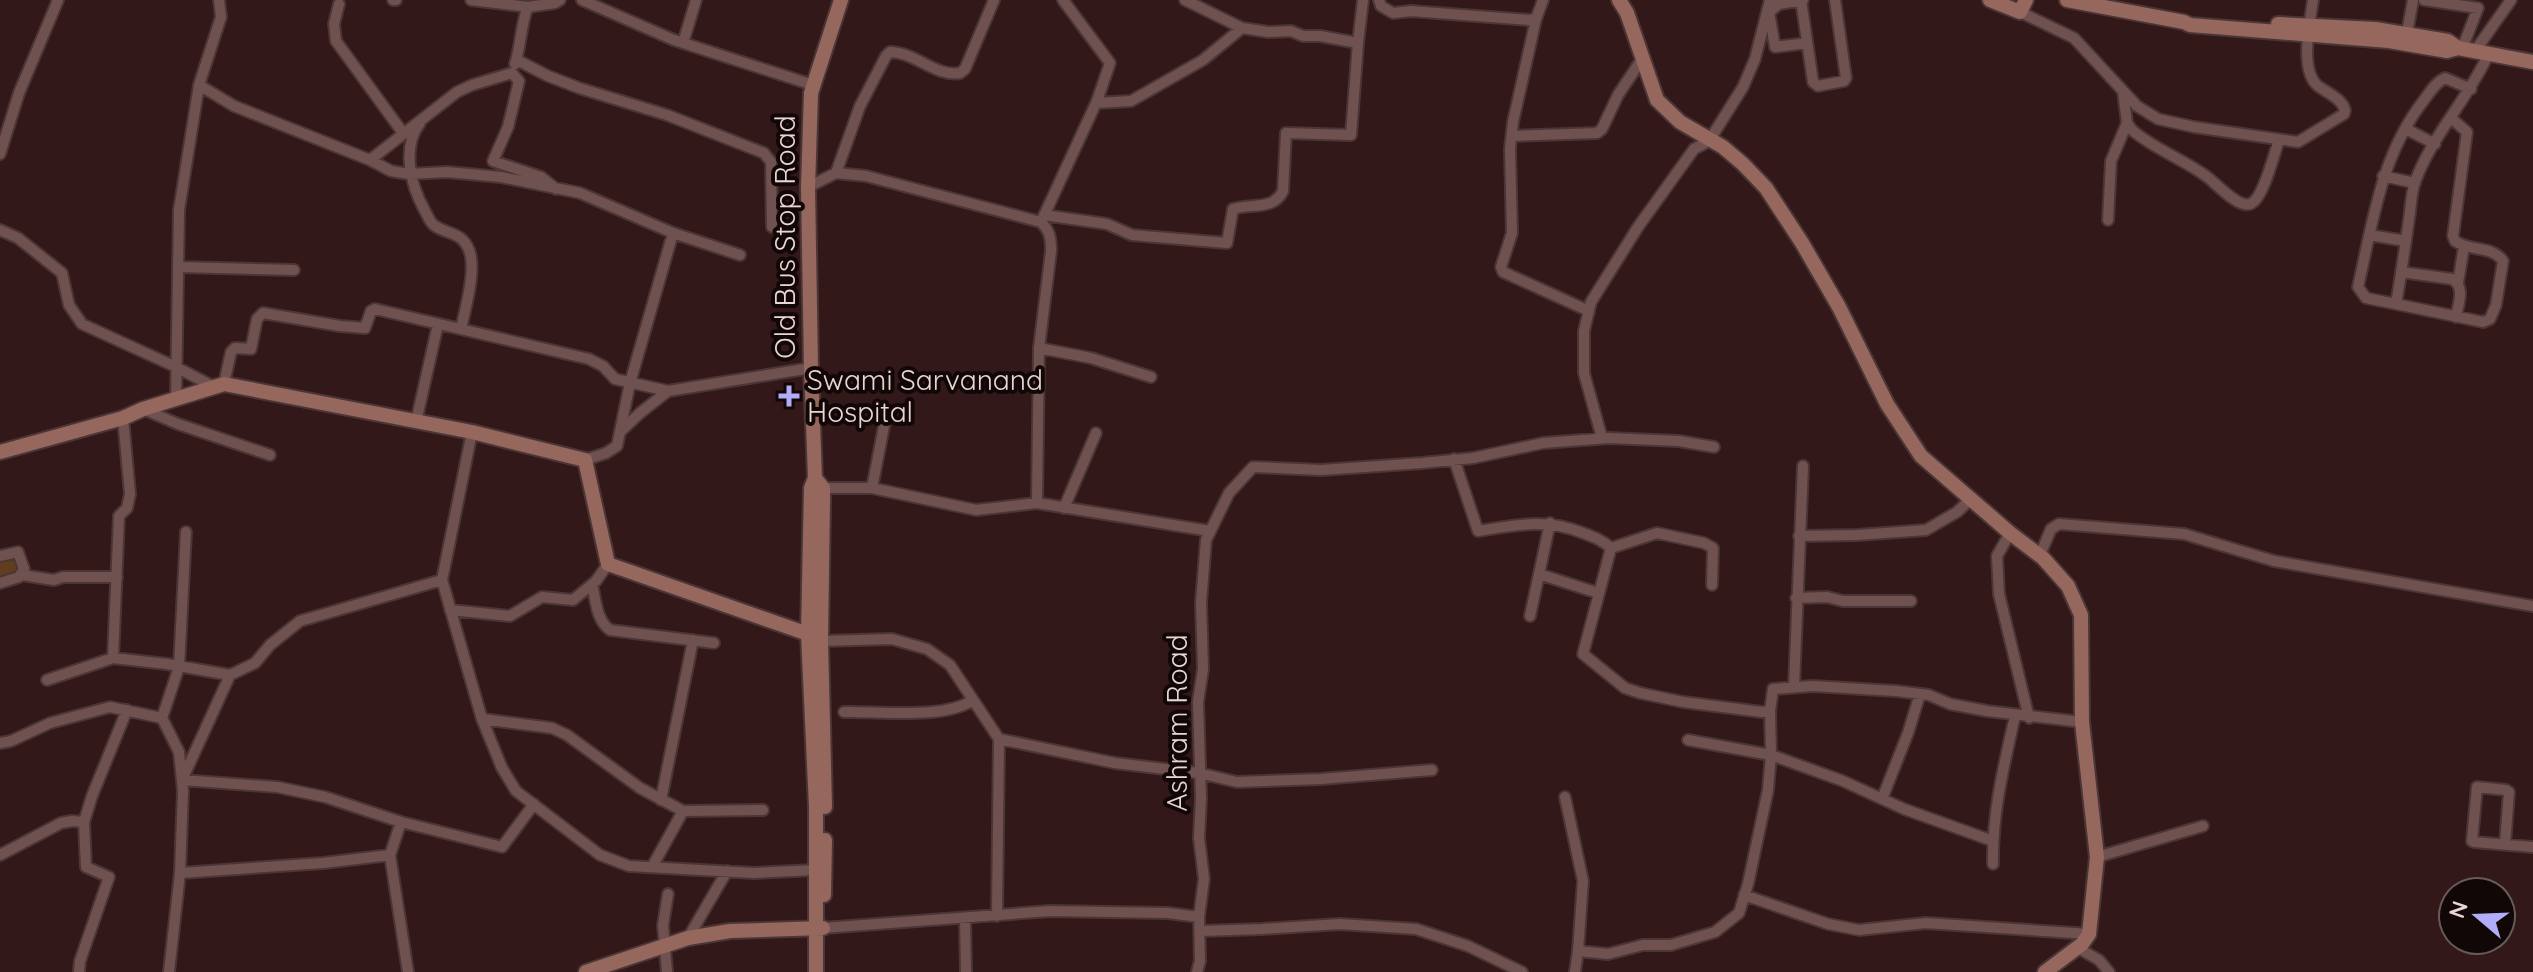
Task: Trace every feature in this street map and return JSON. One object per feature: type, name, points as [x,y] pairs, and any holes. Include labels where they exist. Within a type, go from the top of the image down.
[{"type":"street","points":[[0,154],[19,93],[58,0]]},
{"type":"street","points":[[176,399],[179,210],[199,85],[221,17],[219,0]]},
{"type":"street","points":[[471,0],[528,7],[560,0]]},
{"type":"street","points":[[582,0],[683,43],[813,85]]},
{"type":"street","points":[[683,43],[696,0]]},
{"type":"street","name":"Old Bus Stop Road","points":[[814,638],[816,485],[808,187],[811,93],[841,0]]},
{"type":"street","points":[[836,173],[860,106],[886,56],[890,52],[901,53],[944,73],[960,73],[965,69],[994,0]]},
{"type":"street","points":[[1037,503],[1039,348],[1051,251],[1051,237],[1043,218],[1096,103],[1110,63],[1063,0]]},
{"type":"street","points":[[1185,0],[1242,28],[1268,32],[1291,31],[1303,36],[1358,43]]},
{"type":"street","points":[[1379,0],[1381,6],[1393,13],[1411,11],[1536,19]]},
{"type":"street","points":[[1543,0],[1536,19],[1512,136],[1512,233],[1501,270],[1589,311]]},
{"type":"street","points":[[1619,0],[1627,13],[1657,100],[1680,122],[1723,147],[1766,188],[1802,243],[1904,433],[1921,456],[2040,555],[2068,586],[2081,615],[2082,722],[2097,857],[2089,934],[2078,948],[2045,972]]},
{"type":"street","points":[[1602,438],[1584,373],[1584,331],[1591,302],[1638,227],[1694,149],[1709,141],[1750,73],[1770,0]]},
{"type":"street","points":[[1807,43],[1778,48],[1773,44],[1769,12],[1779,4],[1802,0],[1813,82],[1816,85],[1844,81],[1847,75],[1835,0]]},
{"type":"street","points":[[1990,0],[2023,6],[2074,38],[2137,106],[2158,119],[2293,143],[2305,140],[2344,114],[2345,110],[2343,104],[2314,83],[2310,76],[2309,30],[2313,0]]},
{"type":"street","points":[[2067,0],[2190,25],[2407,33],[2533,62]]},
{"type":"street","points":[[2407,33],[2413,0]]},
{"type":"street","points":[[2396,304],[2415,183],[2435,144],[2471,89],[2471,50],[2478,8],[2425,0]]},
{"type":"street","points":[[2374,34],[2447,51],[2471,50],[2511,0]]},
{"type":"street","points":[[808,187],[836,173],[888,181],[1043,218],[1107,224],[1132,235],[1227,243],[1233,209],[1273,204],[1280,197],[1283,191],[1286,133],[1351,135],[1363,1]]},
{"type":"street","points":[[339,4],[334,24],[336,41],[403,133]]},
{"type":"street","points":[[512,73],[528,7]]},
{"type":"street","points":[[1096,103],[1131,101],[1203,60],[1242,28]]},
{"type":"street","points":[[1512,136],[1597,133],[1642,59]]},
{"type":"street","points":[[517,60],[558,80],[667,115],[764,153],[771,162],[772,227]]},
{"type":"street","points":[[370,160],[457,92],[512,73]]},
{"type":"street","points":[[512,73],[519,81],[508,127],[493,161],[541,177],[556,189]]},
{"type":"street","points":[[2451,118],[2467,132],[2453,236],[2464,246],[2496,253],[2503,261],[2496,305],[2490,319],[2483,322],[2366,298],[2358,287],[2383,176],[2406,129],[2440,80],[2445,78],[2471,89]]},
{"type":"street","points":[[199,85],[234,106],[391,171],[501,177],[580,193],[673,233],[740,255]]},
{"type":"street","points":[[2108,220],[2111,161],[2127,123],[2123,91]]},
{"type":"street","points":[[423,118],[415,128],[409,174],[431,222],[459,235],[471,253],[471,275],[461,329]]},
{"type":"street","points":[[2127,123],[2139,136],[2205,175],[2238,203],[2246,205],[2253,203],[2260,194],[2279,140]]},
{"type":"street","points":[[2406,129],[2435,144]]},
{"type":"street","points":[[2383,176],[2415,183]]},
{"type":"street","points":[[0,230],[18,238],[62,273],[69,305],[82,324],[219,386],[472,432],[585,460],[617,446],[630,383],[673,233]]},
{"type":"street","points":[[2369,235],[2406,241]]},
{"type":"street","points":[[2458,283],[2464,246]]},
{"type":"street","points":[[179,267],[294,270]]},
{"type":"street","points":[[2401,272],[2452,279],[2458,283],[2461,289],[2456,317]]},
{"type":"street","points":[[219,386],[231,352],[235,348],[251,349],[257,319],[263,313],[365,328],[371,311],[375,309],[589,359],[603,366],[615,379],[668,391],[811,368]]},
{"type":"street","points":[[416,422],[438,324]]},
{"type":"street","points":[[1039,348],[1091,358],[1151,377]]},
{"type":"street","points":[[0,452],[123,418],[219,386]]},
{"type":"street","points":[[620,432],[668,391]]},
{"type":"street","points":[[143,409],[270,455]]},
{"type":"street","points":[[113,658],[119,516],[127,508],[130,494],[123,418]]},
{"type":"street","points":[[872,488],[884,426]]},
{"type":"street","points":[[472,432],[442,580],[482,719],[516,791],[600,855],[629,866],[754,873],[815,870]]},
{"type":"street","points":[[1064,508],[1096,433]]},
{"type":"street","points":[[1611,548],[1601,540],[1567,526],[1550,523],[1478,531],[1454,459],[1543,443],[1602,438],[1679,441],[1714,447]]},
{"type":"street","name":"Ashram Road","points":[[1197,972],[1204,879],[1199,838],[1198,702],[1203,669],[1202,577],[1206,540],[1229,493],[1253,467],[1321,470],[1454,459]]},
{"type":"street","points":[[585,460],[608,564]]},
{"type":"street","points":[[1794,686],[1803,466]]},
{"type":"street","points":[[816,485],[872,488],[976,510],[1037,503],[1210,531]]},
{"type":"street","points":[[1799,536],[1926,530],[1957,512],[1971,499]]},
{"type":"street","points":[[1530,616],[1550,523]]},
{"type":"street","points":[[2040,555],[2051,529],[2059,524],[2184,534],[2274,561],[2533,606]]},
{"type":"street","points":[[169,972],[180,873],[182,780],[179,752],[162,718],[179,667],[186,532]]},
{"type":"street","points":[[1611,548],[1657,533],[1704,543],[1713,548],[1712,585]]},
{"type":"street","points":[[2010,533],[1997,556],[1999,594],[2029,718]]},
{"type":"street","points":[[1611,548],[1583,654],[1625,688],[1683,702],[1770,711]]},
{"type":"street","points":[[0,556],[18,552],[24,569],[22,575]]},
{"type":"street","points":[[450,610],[510,616],[542,597],[573,600],[592,584],[608,564]]},
{"type":"street","points":[[608,564],[814,638],[892,639],[927,649],[950,665],[999,739],[997,916]]},
{"type":"street","points":[[1539,574],[1598,593]]},
{"type":"street","points":[[0,583],[22,575],[54,580],[63,577],[117,577]]},
{"type":"street","points":[[47,680],[113,658],[230,675],[255,663],[270,645],[300,621],[442,580]]},
{"type":"street","points":[[592,584],[598,614],[610,630],[714,643]]},
{"type":"street","points":[[1796,598],[1911,601]]},
{"type":"street","points":[[814,638],[815,870],[825,972]]},
{"type":"street","points":[[814,638],[825,802],[816,972]]},
{"type":"street","points":[[661,800],[693,640]]},
{"type":"street","points":[[182,780],[230,675]]},
{"type":"street","points":[[1578,951],[1608,954],[1643,945],[1671,945],[1715,932],[1739,913],[1768,790],[1773,689],[1794,686],[1920,694],[1950,704],[2015,716],[2082,722]]},
{"type":"street","points":[[1882,799],[1920,694]]},
{"type":"street","points":[[844,712],[922,712],[962,707],[973,700]]},
{"type":"street","points":[[0,743],[50,723],[110,707],[162,718]]},
{"type":"street","points":[[79,972],[109,877],[86,867],[84,822],[127,710]]},
{"type":"street","points":[[1993,864],[1997,801],[2015,716]]},
{"type":"street","points":[[482,719],[552,728],[567,735],[640,788],[683,811],[763,810]]},
{"type":"street","points":[[999,739],[1115,763],[1199,773],[1237,782],[1414,774],[1432,770]]},
{"type":"street","points":[[1688,740],[1771,755],[1993,841]]},
{"type":"street","points":[[182,780],[277,787],[325,797],[401,822],[502,847],[534,804]]},
{"type":"street","points":[[2505,844],[2509,792],[2477,787],[2472,841],[2533,847]]},
{"type":"street","points":[[1565,797],[1583,881],[1575,972]]},
{"type":"street","points":[[652,867],[683,811]]},
{"type":"street","points":[[0,855],[61,823],[84,822]]},
{"type":"street","points":[[401,822],[390,855],[408,972]]},
{"type":"street","points":[[2097,857],[2203,826]]},
{"type":"street","points":[[180,873],[390,855]]},
{"type":"street","points":[[688,938],[727,871]]},
{"type":"street","points":[[667,972],[663,925],[668,894]]},
{"type":"street","points":[[1744,895],[1828,924],[1859,930],[1926,923],[2089,934]]},
{"type":"street","points":[[586,972],[604,970],[663,945],[730,931],[965,919],[1050,911],[1168,913],[1199,917]]},
{"type":"street","points":[[965,919],[966,972]]},
{"type":"street","points":[[1200,931],[1340,924],[1416,929],[1468,946],[1522,972]]},
{"type":"street","points":[[2078,948],[2099,960],[2109,972]]},
{"type":"green space","points":[[15,557],[21,566],[19,576],[0,585],[0,561]]},
{"type":"place","name":"Swami Sarvanand Hospital","points":[[789,396]]}]
